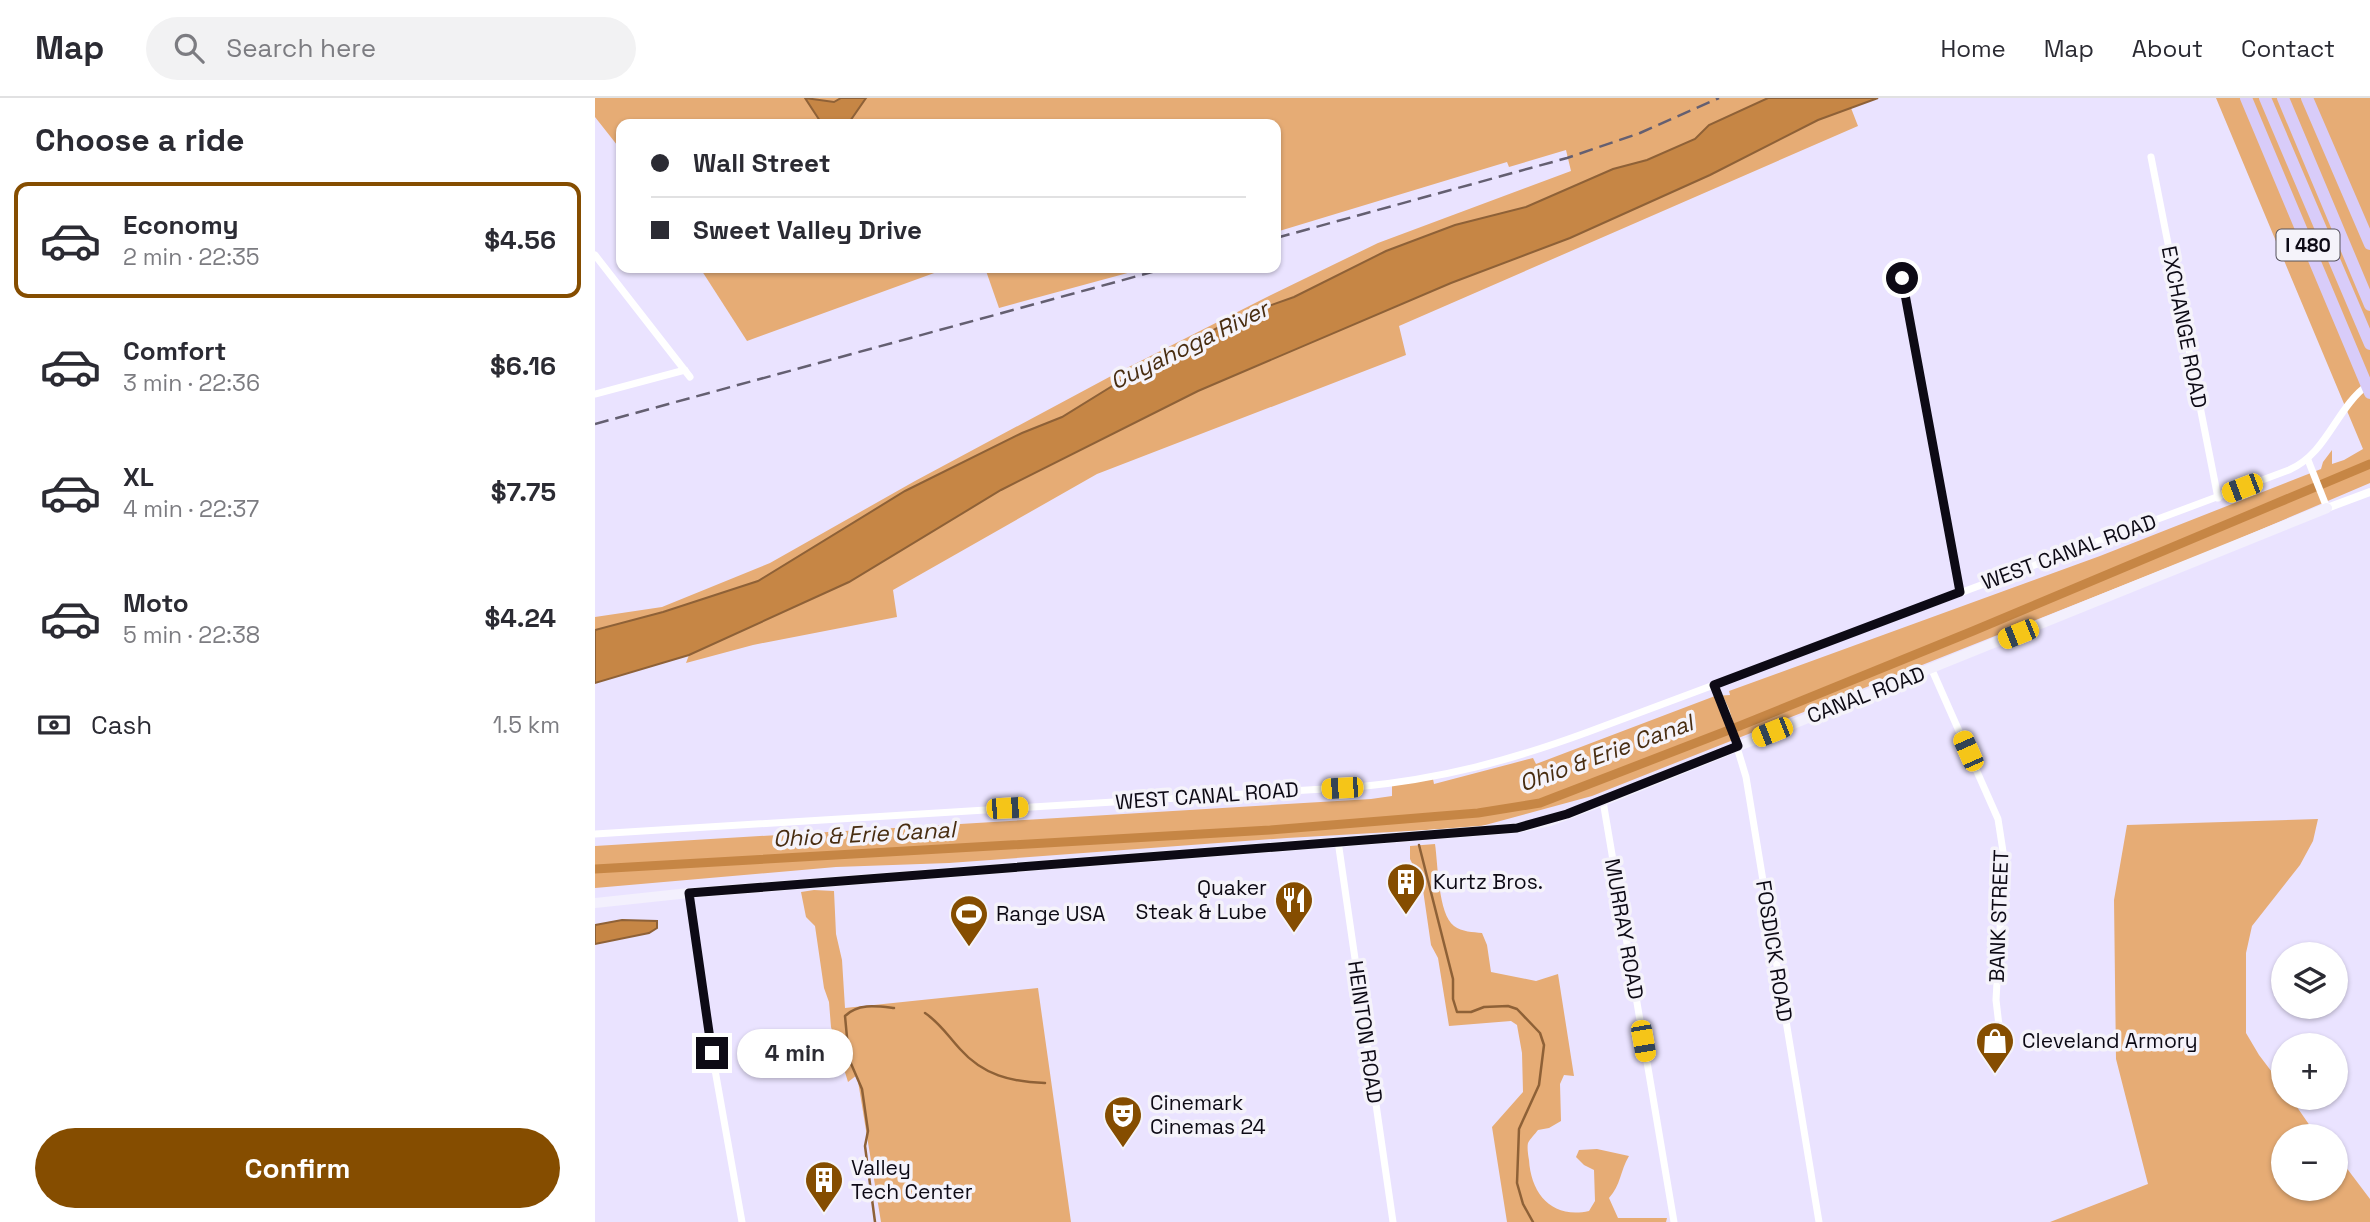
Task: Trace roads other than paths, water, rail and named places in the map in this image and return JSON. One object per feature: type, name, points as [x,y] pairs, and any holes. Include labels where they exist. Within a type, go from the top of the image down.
[{"type":"highway","name":"I 480","points":[[2246,98],[2370,393]]},
{"type":"highway","points":[[2265,98],[2370,344]]},
{"type":"highway","points":[[2283,98],[2370,305]]},
{"type":"highway","name":"I 480","points":[[2307,98],[2370,244]]},
{"type":"main road","name":"CANAL ROAD","points":[[595,903],[689,893],[1517,828],[1550,821],[1932,670],[2327,508]]},
{"type":"street","name":"EXCHANGE ROAD","points":[[2151,157],[2218,498]]},
{"type":"street","points":[[595,255],[687,374],[595,394]]},
{"type":"street","points":[[1899,262],[1960,592]]},
{"type":"street","name":"WEST CANAL ROAD","points":[[595,834],[1357,787],[1464,772],[1512,759],[1714,685],[2218,498],[2308,460],[2359,393],[2370,383]]},
{"type":"street","points":[[2308,460],[2327,508]]},
{"type":"street","name":"CANAL ROAD","points":[[2327,508],[2370,492]]},
{"type":"street","name":"BANK STREET","points":[[1932,670],[1999,828],[2004,858],[1996,1000],[2002,1051]]},
{"type":"street","name":"FOSDICK ROAD","points":[[1714,685],[1726,711],[1746,777],[1819,1222]]},
{"type":"street","name":"MURRAY ROAD","points":[[1603,801],[1674,1222]]},
{"type":"street","name":"HEINTON ROAD","points":[[1338,841],[1393,1222]]},
{"type":"street","points":[[689,893],[712,1053],[742,1222]]},
{"type":"water","points":[[805,98],[834,102],[841,98],[866,98],[851,119],[819,119]]},
{"type":"water","name":"Cuyahoga River","points":[[1768,98],[1878,98],[1818,120],[1710,175],[1570,238],[1451,283],[1198,391],[1001,490],[849,582],[689,655],[595,683],[595,630],[663,612],[758,581],[905,491],[1022,433],[1062,417],[1143,367],[1240,316],[1294,297],[1386,251],[1455,225],[1526,207],[1613,169],[1647,160],[1695,139],[1709,125]]},
{"type":"water","points":[[622,920],[657,921],[657,928],[649,933],[595,944],[595,925]]},
{"type":"waterway","name":"Ohio & Erie Canal","points":[[595,869],[1270,830],[1478,813],[1540,803],[1973,631],[2370,464]]},
{"type":"waterway","points":[[1419,845],[1453,979],[1453,999],[1457,1012],[1471,1012],[1484,1007],[1508,1006],[1517,1009],[1540,1033],[1544,1045],[1539,1085],[1519,1129],[1517,1183],[1523,1204],[1533,1222]]},
{"type":"waterway","points":[[875,1222],[865,1146],[868,1131],[862,1089],[849,1059],[845,1016],[862,1007],[894,1008]]},
{"type":"waterway","points":[[925,1013],[940,1025],[969,1058],[988,1071],[1009,1079],[1045,1083]]},
{"type":"railway","points":[[1281,237],[1567,158],[1640,133],[1719,98]]},
{"type":"railway","points":[[595,424],[1149,273]]},
{"type":"place","name":"Kurtz Bros.","points":[[1406,916]]},
{"type":"place","name":"Quaker Steak & Lube","points":[[1294,934]]},
{"type":"place","name":"Range USA","points":[[969,948]]},
{"type":"place","name":"Cleveland Armory","points":[[1995,1075]]},
{"type":"place","name":"Cinemark Cinemas 24","points":[[1123,1149]]},
{"type":"place","name":"Valley Tech Center","points":[[824,1214]]}]
